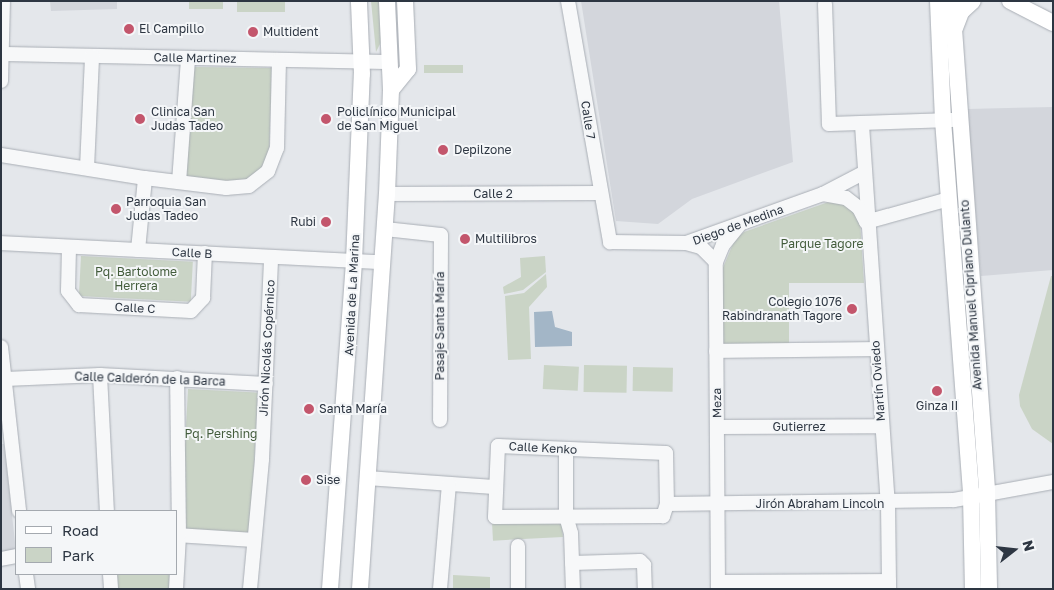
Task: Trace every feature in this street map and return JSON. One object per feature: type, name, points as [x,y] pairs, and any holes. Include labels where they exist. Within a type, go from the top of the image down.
[{"type":"main road","name":"Avenida de La Marina","points":[[330,589],[354,261],[362,62],[359,1]]},
{"type":"main road","points":[[360,589],[387,194],[391,90],[387,1]]},
{"type":"main road","points":[[391,90],[408,69],[405,1]]},
{"type":"main road","name":"Avenida Manuel Cipriano Dulanto","points":[[938,1],[950,120],[979,494],[989,589]]},
{"type":"main road","name":"Avenida Manuel Cipriano Dulanto","points":[[952,1],[949,199],[960,245]]},
{"type":"main road","points":[[953,32],[959,15],[973,1]]},
{"type":"main road","points":[[1010,1],[1053,23]]},
{"type":"main road","name":"Avenida Manuel Cipriano Dulanto","points":[[973,589],[979,494]]},
{"type":"street","points":[[1,81],[3,1]]},
{"type":"street","name":"Calle 7","points":[[568,1],[607,239]]},
{"type":"street","points":[[825,4],[827,120],[833,126],[950,120]]},
{"type":"street","name":"Calle Martinez","points":[[2,54],[390,62]]},
{"type":"street","points":[[87,168],[92,56]]},
{"type":"street","points":[[179,182],[188,58]]},
{"type":"street","points":[[1,155],[179,182],[238,188],[255,183],[268,171],[277,148],[279,60]]},
{"type":"street","name":"Martín Oviedo","points":[[862,125],[866,222],[888,503],[889,585]]},
{"type":"street","name":"Diego de Medina","points":[[607,239],[615,244],[686,243],[822,194],[863,173]]},
{"type":"street","points":[[138,250],[145,178]]},
{"type":"street","name":"Calle 2","points":[[387,194],[599,193]]},
{"type":"street","points":[[822,194],[846,198],[859,208],[866,222],[949,199]]},
{"type":"street","name":"Meza","points":[[718,585],[716,262],[723,245],[739,225]]},
{"type":"street","name":"Pasaje Santa María","points":[[384,230],[437,233],[441,235],[440,420]]},
{"type":"street","name":"Calle B","points":[[1,243],[382,262]]},
{"type":"street","points":[[686,243],[701,247],[716,262]]},
{"type":"street","name":"Calle C","points":[[69,247],[68,291],[79,305],[191,311],[203,298],[205,253]]},
{"type":"street","name":"Jirón Nicolás Copérnico","points":[[250,589],[266,384],[271,257]]},
{"type":"street","points":[[1,347],[5,379],[6,441],[19,510]]},
{"type":"street","points":[[716,351],[875,350]]},
{"type":"street","points":[[100,376],[107,510]]},
{"type":"street","name":"Calle Calderón de la Barca","points":[[5,379],[100,376],[177,378],[266,384]]},
{"type":"street","points":[[177,378],[178,510]]},
{"type":"street","name":"Gutierrez","points":[[717,427],[881,426]]},
{"type":"street","name":"Calle Kenko","points":[[494,487],[498,446],[667,454],[667,504]]},
{"type":"street","points":[[566,449],[566,516],[571,533],[573,589]]},
{"type":"street","points":[[368,478],[494,487],[495,517],[661,518],[667,504]]},
{"type":"street","name":"Jirón Abraham Lincoln","points":[[667,504],[888,503],[954,500],[1053,482]]},
{"type":"street","points":[[440,589],[449,484]]},
{"type":"street","points":[[178,535],[254,540]]},
{"type":"street","points":[[518,546],[518,589]]},
{"type":"street","points":[[1,559],[15,556]]},
{"type":"street","points":[[572,563],[640,561],[644,565],[645,589]]},
{"type":"street","points":[[26,575],[28,589]]},
{"type":"street","points":[[110,575],[111,589]]},
{"type":"street","points":[[176,589],[177,575]]},
{"type":"street","points":[[718,585],[889,585]]},
{"type":"shaded area","points":[[50,1],[117,1],[117,9],[51,11]]},
{"type":"shaded area","points":[[581,1],[779,1],[793,162],[692,199],[658,224],[616,221]]},
{"type":"shaded area","points":[[1053,107],[1053,270],[981,276],[967,109]]},
{"type":"shaded area","points":[[1,444],[4,444],[15,551],[1,553]]},
{"type":"green space","points":[[189,1],[223,1],[223,9],[189,9]]},
{"type":"green space","points":[[237,1],[285,1],[285,12],[237,12]]},
{"type":"green space","points":[[371,1],[379,1],[382,40],[376,52]]},
{"type":"green space","points":[[424,65],[463,65],[463,73],[424,73]]},
{"type":"green space","points":[[194,67],[272,68],[269,157],[263,167],[246,180],[236,183],[186,177]]},
{"type":"green space","name":"Parque Tagore","points":[[834,200],[851,207],[860,221],[864,283],[789,283],[789,346],[721,345],[722,270],[735,239],[744,232]]},
{"type":"green space","name":"Pq. Bartolome Herrera","points":[[81,256],[193,262],[191,302],[79,296]]},
{"type":"green space","points":[[545,256],[546,272],[523,290],[504,294],[503,287],[521,277],[520,258]]},
{"type":"green space","points":[[546,274],[547,287],[529,307],[531,359],[508,360],[505,296],[524,293]]},
{"type":"green space","points":[[1051,276],[1053,276],[1053,444],[1032,429],[1020,406],[1019,395]]},
{"type":"green space","points":[[544,365],[579,367],[578,391],[543,389]]},
{"type":"green space","points":[[584,365],[627,366],[627,393],[584,392]]},
{"type":"green space","points":[[633,367],[673,368],[673,392],[633,391]]},
{"type":"green space","name":"Pq. Pershing","points":[[188,389],[258,393],[251,532],[181,529]]},
{"type":"green space","points":[[562,520],[563,537],[493,541],[492,524]]},
{"type":"green space","points":[[117,575],[172,575],[172,589],[117,589]]},
{"type":"green space","points":[[453,575],[490,577],[490,589],[453,589]]},
{"type":"water","points":[[552,311],[555,327],[572,332],[572,346],[535,347],[534,312]]},
{"type":"place","name":"El Campillo","points":[[129,29]]},
{"type":"place","name":"Multident","points":[[253,32]]},
{"type":"place","name":"Clinica San Judas Tadeo","points":[[140,119]]},
{"type":"place","name":"Policlínico Municipal de San Miguel","points":[[326,119]]},
{"type":"place","name":"Depilzone","points":[[443,150]]},
{"type":"place","name":"Parroquia San Judas Tadeo","points":[[116,209]]},
{"type":"place","name":"Rubi","points":[[326,222]]},
{"type":"place","name":"Multilibros","points":[[465,239]]},
{"type":"place","name":"Colegio 1076 Rabindranath Tagore","points":[[852,309]]},
{"type":"place","name":"Ginza II","points":[[937,391]]},
{"type":"place","name":"Santa María","points":[[309,409]]},
{"type":"place","name":"Sise","points":[[306,480]]}]
